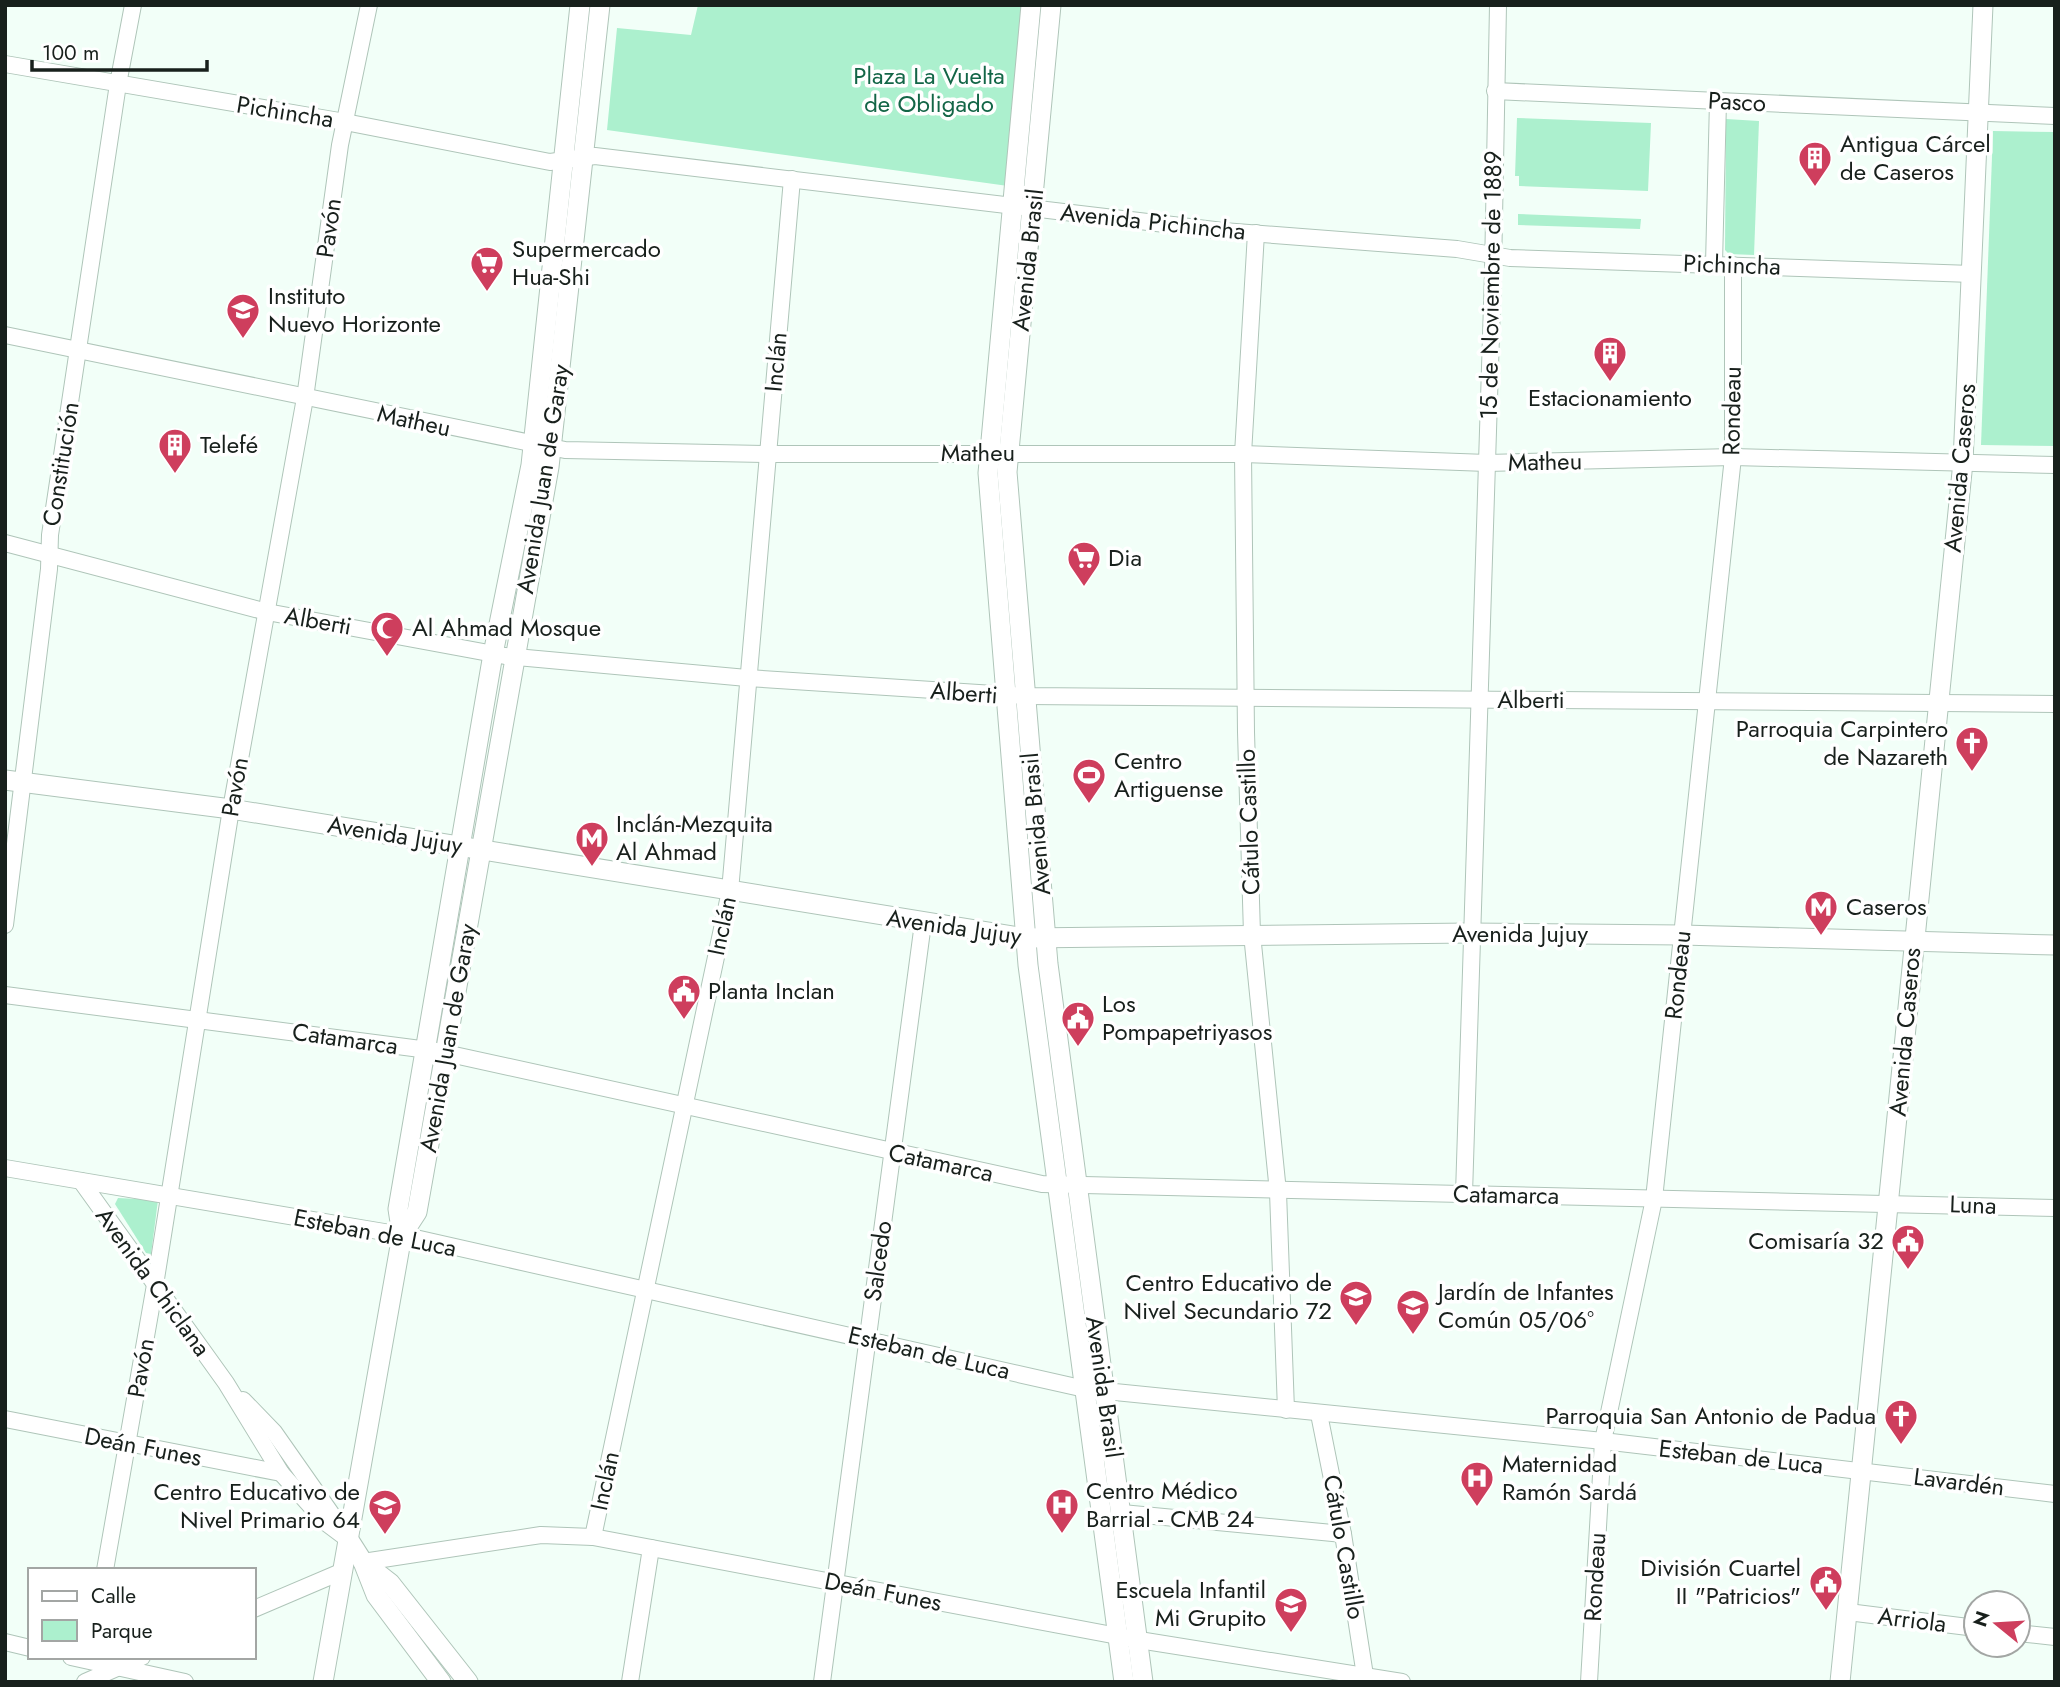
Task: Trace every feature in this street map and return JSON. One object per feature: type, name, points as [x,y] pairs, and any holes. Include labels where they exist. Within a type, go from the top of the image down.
[{"type":"main road","name":"Avenida Juan de Garay","points":[[323,1682],[402,1235],[398,1209],[494,654],[542,447],[564,160],[580,5]]},
{"type":"main road","name":"Avenida Juan de Garay","points":[[402,1235],[417,1212],[515,657],[542,447],[585,157],[600,5]]},
{"type":"main road","name":"Avenida Brasil","points":[[1031,5],[1012,207],[998,453],[1006,696],[1026,938],[1067,1186],[1129,1638],[1143,1682]]},
{"type":"main road","name":"Avenida Brasil","points":[[1051,5],[1033,209],[998,453],[1026,696],[1067,1186]]},
{"type":"main road","name":"Avenida Caseros","points":[[1840,1682],[1963,462],[1983,5]]},
{"type":"main road","name":"Avenida Jujuy","points":[[14,781],[231,809],[1026,938],[1471,933],[1682,935],[1913,944],[2055,945]]},
{"type":"main road","name":"Avenida Brasil","points":[[1094,1390],[1122,1513],[1129,1638],[1124,1682]]},
{"type":"main road","name":"Avenida Chiclana","points":[[349,1540],[363,1562],[376,1595],[441,1682]]},
{"type":"main road","name":"Avenida Chiclana","points":[[363,1562],[390,1583],[468,1682]]},
{"type":"street","name":"Constitución","points":[[5,925],[14,781],[118,84],[133,5]]},
{"type":"street","name":"Pavón","points":[[104,1568],[155,1285],[231,809],[305,398],[345,122],[369,5]]},
{"type":"street","name":"15 de Noviembre de 1889","points":[[1464,1194],[1493,254],[1498,5]]},
{"type":"street","name":"Pichincha","points":[[5,64],[345,122],[550,162],[564,160]]},
{"type":"street","name":"Pasco","points":[[1495,91],[2055,116]]},
{"type":"street","points":[[1714,264],[1718,101]]},
{"type":"street","name":"Avenida Pichincha","points":[[564,160],[585,157],[792,179],[1012,207],[1256,233],[1493,254]]},
{"type":"street","name":"Inclán","points":[[593,1537],[730,891],[792,179]]},
{"type":"street","name":"Cátulo Castillo","points":[[1256,233],[1243,454],[1252,934],[1278,1192],[1286,1409]]},
{"type":"street","name":"Pichincha","points":[[1493,254],[1510,258],[1972,274]]},
{"type":"street","name":"Rondeau","points":[[1590,1682],[1603,1441],[1654,1199],[1733,457],[1733,265]]},
{"type":"street","name":"Matheu","points":[[5,335],[542,447],[767,454],[1243,454],[1487,463],[1733,457],[2055,465]]},
{"type":"street","name":"Alberti","points":[[5,543],[267,612],[494,654],[747,678],[1006,696],[1706,699],[2055,704]]},
{"type":"street","name":"Salcedo","points":[[822,1682],[923,923]]},
{"type":"street","name":"Catamarca","points":[[5,995],[426,1049],[893,1153],[1067,1186],[1890,1203]]},
{"type":"street","name":"Esteban de Luca","points":[[5,1168],[402,1235],[1094,1390],[1863,1470]]},
{"type":"street","name":"Avenida Chiclana","points":[[80,1181],[226,1383],[281,1473],[325,1521],[349,1540]]},
{"type":"street","name":"Luna","points":[[1890,1203],[2055,1208]]},
{"type":"street","name":"Avenida Chiclana","points":[[226,1383],[274,1432],[349,1540]]},
{"type":"street","name":"Cátulo Castillo","points":[[1319,1413],[1343,1534],[1366,1679]]},
{"type":"street","name":"Deán Funes","points":[[5,1419],[281,1473]]},
{"type":"street","name":"Lavardén","points":[[1863,1470],[2055,1494]]},
{"type":"street","points":[[1122,1513],[1343,1534]]},
{"type":"street","name":"Deán Funes","points":[[363,1562],[541,1535],[593,1537],[1129,1638],[1366,1679],[1402,1682]]},
{"type":"street","points":[[630,1682],[651,1548]]},
{"type":"street","points":[[256,1608],[343,1571]]},
{"type":"street","name":"Arriola","points":[[1848,1612],[1962,1626]]},
{"type":"street","points":[[2032,1635],[2055,1637]]},
{"type":"street","points":[[5,1642],[28,1648]]},
{"type":"street","points":[[84,1682],[88,1659],[184,1682]]},
{"type":"street","points":[[84,1682],[137,1659]]},
{"type":"green space","name":"Plaza La Vuelta de Obligado","points":[[698,5],[1022,5],[1008,186],[607,130],[617,28],[691,35]]},
{"type":"green space","points":[[1517,118],[1651,123],[1648,191],[1519,186],[1519,176],[1515,176]]},
{"type":"green space","points":[[1726,119],[1759,121],[1754,255],[1729,254],[1725,250]]},
{"type":"green space","points":[[1993,131],[2055,132],[2055,446],[1981,445]]},
{"type":"green space","points":[[1518,214],[1641,219],[1640,229],[1518,225]]},
{"type":"green space","points":[[118,1198],[158,1200],[151,1254],[146,1253],[115,1204]]},
{"type":"place","name":"Antigua Cárcel de Caseros","points":[[1815,188]]},
{"type":"place","name":"Supermercado Hua-Shi","points":[[487,293]]},
{"type":"place","name":"Instituto Nuevo Horizonte","points":[[243,340]]},
{"type":"place","name":"Estacionamiento","points":[[1610,383]]},
{"type":"place","name":"Telefé","points":[[175,475]]},
{"type":"place","name":"Dia","points":[[1084,588]]},
{"type":"place","name":"Al Ahmad Mosque","points":[[387,658]]},
{"type":"place","name":"Parroquia Carpintero de Nazareth","points":[[1972,773]]},
{"type":"place","name":"Centro Artiguense","points":[[1089,805]]},
{"type":"place","name":"Inclán-Mezquita Al Ahmad","points":[[592,868]]},
{"type":"place","name":"Caseros","points":[[1821,937]]},
{"type":"place","name":"Planta Inclan","points":[[684,1021]]},
{"type":"place","name":"Los Pompapetriyasos","points":[[1078,1048]]},
{"type":"place","name":"Comisaría 32","points":[[1908,1271]]},
{"type":"place","name":"Centro Educativo de Nivel Secundario 72","points":[[1356,1327]]},
{"type":"place","name":"Jardín de Infantes Común 05/06°","points":[[1413,1336]]},
{"type":"place","name":"Parroquia San Antonio de Padua","points":[[1901,1446]]},
{"type":"place","name":"Maternidad Ramón Sardá","points":[[1477,1508]]},
{"type":"place","name":"Centro Médico Barrial - CMB 24","points":[[1062,1535]]},
{"type":"place","name":"Centro Educativo de Nivel Primario 64","points":[[385,1536]]},
{"type":"place","name":"División Cuartel II \"Patricios\"","points":[[1826,1612]]},
{"type":"place","name":"Escuela Infantil Mi Grupito","points":[[1291,1634]]}]
